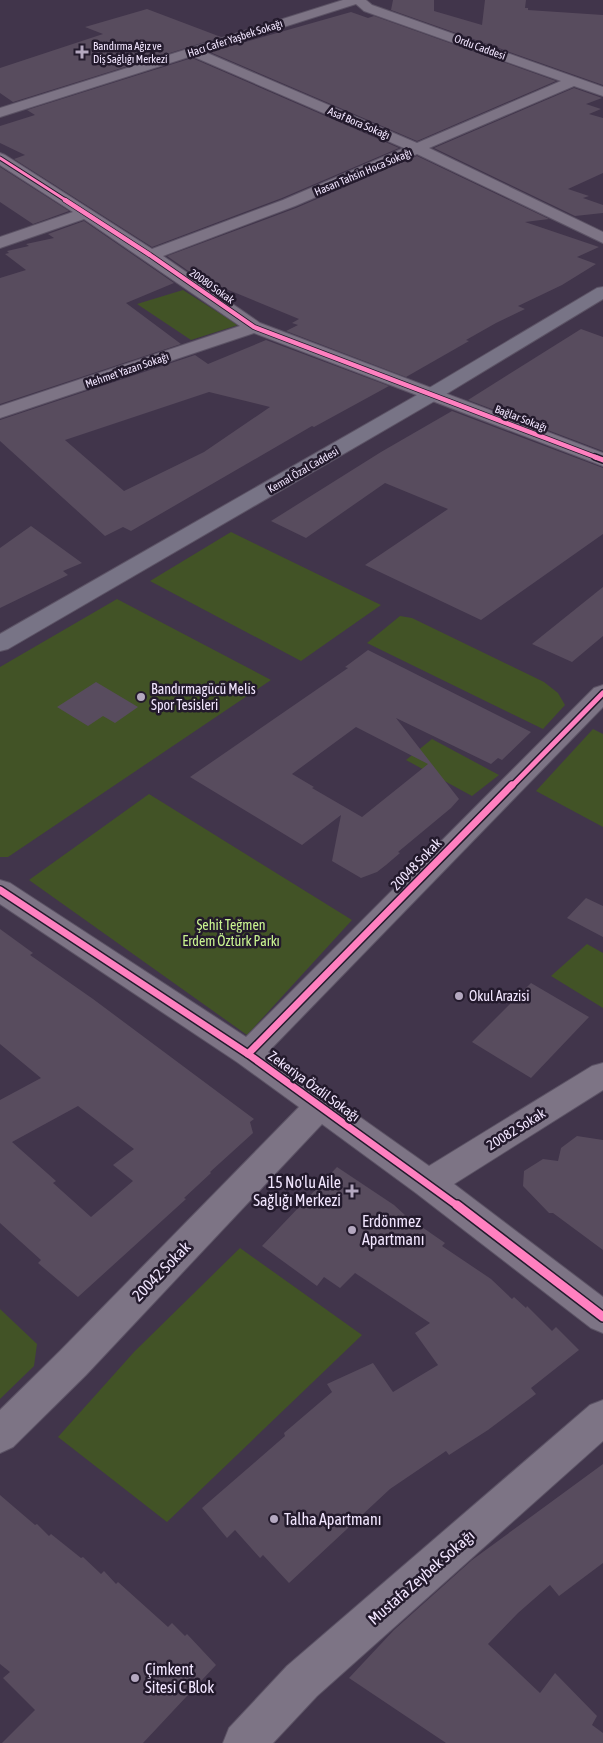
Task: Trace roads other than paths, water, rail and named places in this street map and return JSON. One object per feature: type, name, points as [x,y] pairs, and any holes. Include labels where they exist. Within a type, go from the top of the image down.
[{"type":"main road","name":"Kemal Özal Caddesi","points":[[0,644],[431,395],[603,292]]},
{"type":"street","name":"Hacı Cafer Yaşbek Sokağı","points":[[0,113],[356,0]]},
{"type":"street","name":"Ordu Caddesi","points":[[360,0],[368,8],[603,92]]},
{"type":"street","name":"Asaf Bora Sokağı","points":[[193,52],[419,149],[603,238]]},
{"type":"street","name":"Hasan Tahsin Hoca Sokağı","points":[[150,255],[289,203],[419,149],[574,81]]},
{"type":"street","name":"20080 Sokak","points":[[0,158],[150,255],[254,327],[431,395]]},
{"type":"street","points":[[0,243],[84,214]]},
{"type":"street","name":"Mehmet Yazan Sokağı","points":[[0,412],[254,327]]},
{"type":"street","name":"Bağlar Sokağı","points":[[431,395],[603,460]]},
{"type":"street","name":"20048 Sokak","points":[[248,1054],[603,693]]},
{"type":"street","name":"Zekeriya Özdil Sokağı","points":[[0,890],[248,1054],[428,1183],[603,1317]]},
{"type":"street","name":"20082 Sokak","points":[[428,1183],[603,1075]]},
{"type":"street","name":"20042 Sokak","points":[[0,1435],[73,1363],[320,1106]]},
{"type":"street","name":"Mustafa Zeybek Sokağı","points":[[244,1743],[302,1681],[603,1417]]},
{"type":"place","name":"Bandırma Ağız ve Diş Sağlığı Merkezi","points":[[82,52]]},
{"type":"place","name":"Bandırmagücü Melis Spor Tesisleri","points":[[141,697]]},
{"type":"place","name":"Okul Arazisi","points":[[459,996]]},
{"type":"place","name":"15 No'lu Aile Sağlığı Merkezi","points":[[352,1191]]},
{"type":"place","name":"Erdönmez Apartmanı","points":[[352,1230]]},
{"type":"place","name":"Talha Apartmanı","points":[[274,1519]]},
{"type":"place","name":"Çimkent Sitesi C Blok","points":[[135,1678]]},
{"type":"park label","name":"Şehit Teğmen Erdem Öztürk Parkı","points":[[231,934]]}]
